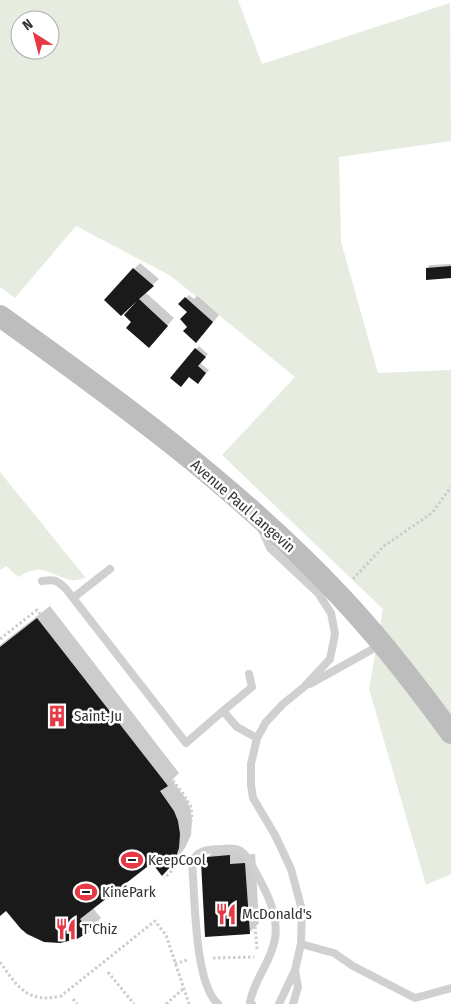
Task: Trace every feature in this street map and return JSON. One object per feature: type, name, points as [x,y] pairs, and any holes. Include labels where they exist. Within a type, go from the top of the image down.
[{"type":"main road","name":"Avenue Paul Langevin","points":[[0,316],[138,417],[252,510],[339,594],[382,643],[451,733]]},
{"type":"lane","points":[[252,510],[270,548],[318,592],[331,613],[335,634],[330,659],[304,688]]},
{"type":"lane","points":[[72,598],[110,569]]},
{"type":"lane","points":[[42,581],[57,581],[186,743],[252,687],[249,674]]},
{"type":"lane","points":[[279,1004],[295,970],[301,944],[302,910],[291,869],[275,835],[253,798],[250,764],[257,738],[266,722],[283,704],[304,688],[382,643]]},
{"type":"lane","points":[[223,711],[237,727],[257,738]]},
{"type":"lane","points":[[218,1004],[203,977],[192,862],[201,851],[234,848],[241,850],[248,859],[266,891],[275,921],[275,938],[270,958],[252,990],[250,1002],[252,1004]]},
{"type":"lane","points":[[301,944],[334,953],[353,966],[415,998],[451,988]]},
{"type":"lane","points":[[293,1004],[298,986],[295,970]]},
{"type":"path","points":[[339,594],[384,546],[432,513],[451,487]]},
{"type":"path","points":[[0,639],[37,610],[182,792],[190,807],[192,818],[177,861],[170,873],[164,878]]},
{"type":"path","points":[[175,964],[188,959],[254,957],[258,947],[253,902],[272,906]]},
{"type":"path","points":[[0,962],[19,989],[34,999],[49,1001],[61,996],[155,921],[166,935],[183,989],[190,1004]]},
{"type":"path","points":[[108,972],[134,1004]]},
{"type":"path","points":[[166,1004],[183,989]]},
{"type":"path","points":[[73,999],[77,1004]]},
{"type":"shaded area","points":[[0,0],[238,0],[262,64],[450,3],[451,141],[339,157],[341,242],[378,373],[451,370],[451,874],[426,885],[369,689],[383,609],[222,455],[295,377],[171,276],[76,226],[15,298],[0,287]]},
{"type":"shaded area","points":[[0,472],[86,578],[71,580],[40,570],[34,570],[18,577],[6,566],[0,570]]},
{"type":"building","points":[[451,266],[451,278],[426,280],[426,268]]},
{"type":"building","points":[[133,268],[154,286],[139,299],[168,326],[149,348],[126,328],[131,322],[124,315],[137,301],[121,316],[104,300]]},
{"type":"building","points":[[185,297],[213,322],[196,343],[183,331],[187,327],[180,319],[187,312],[178,304]]},
{"type":"building","points":[[195,348],[206,357],[198,366],[206,373],[198,384],[189,377],[181,387],[170,378]]},
{"type":"building","name":"Saint-Ju","points":[[37,618],[168,786],[160,791],[174,811],[180,834],[176,857],[172,865],[162,876],[152,863],[80,919],[89,932],[77,939],[60,943],[44,942],[27,934],[6,911],[0,916],[0,647]]},
{"type":"building","name":"McDonald's","points":[[230,855],[230,864],[245,863],[250,934],[205,937],[201,862],[207,860],[207,857]]},
{"type":"place","name":"Saint-Ju","points":[[57,716]]},
{"type":"place","name":"KeepCool","points":[[132,860]]},
{"type":"place","name":"KinéPark","points":[[86,892]]},
{"type":"place","name":"McDonald's","points":[[226,914]]},
{"type":"place","name":"T'Chiz","points":[[66,929]]}]
